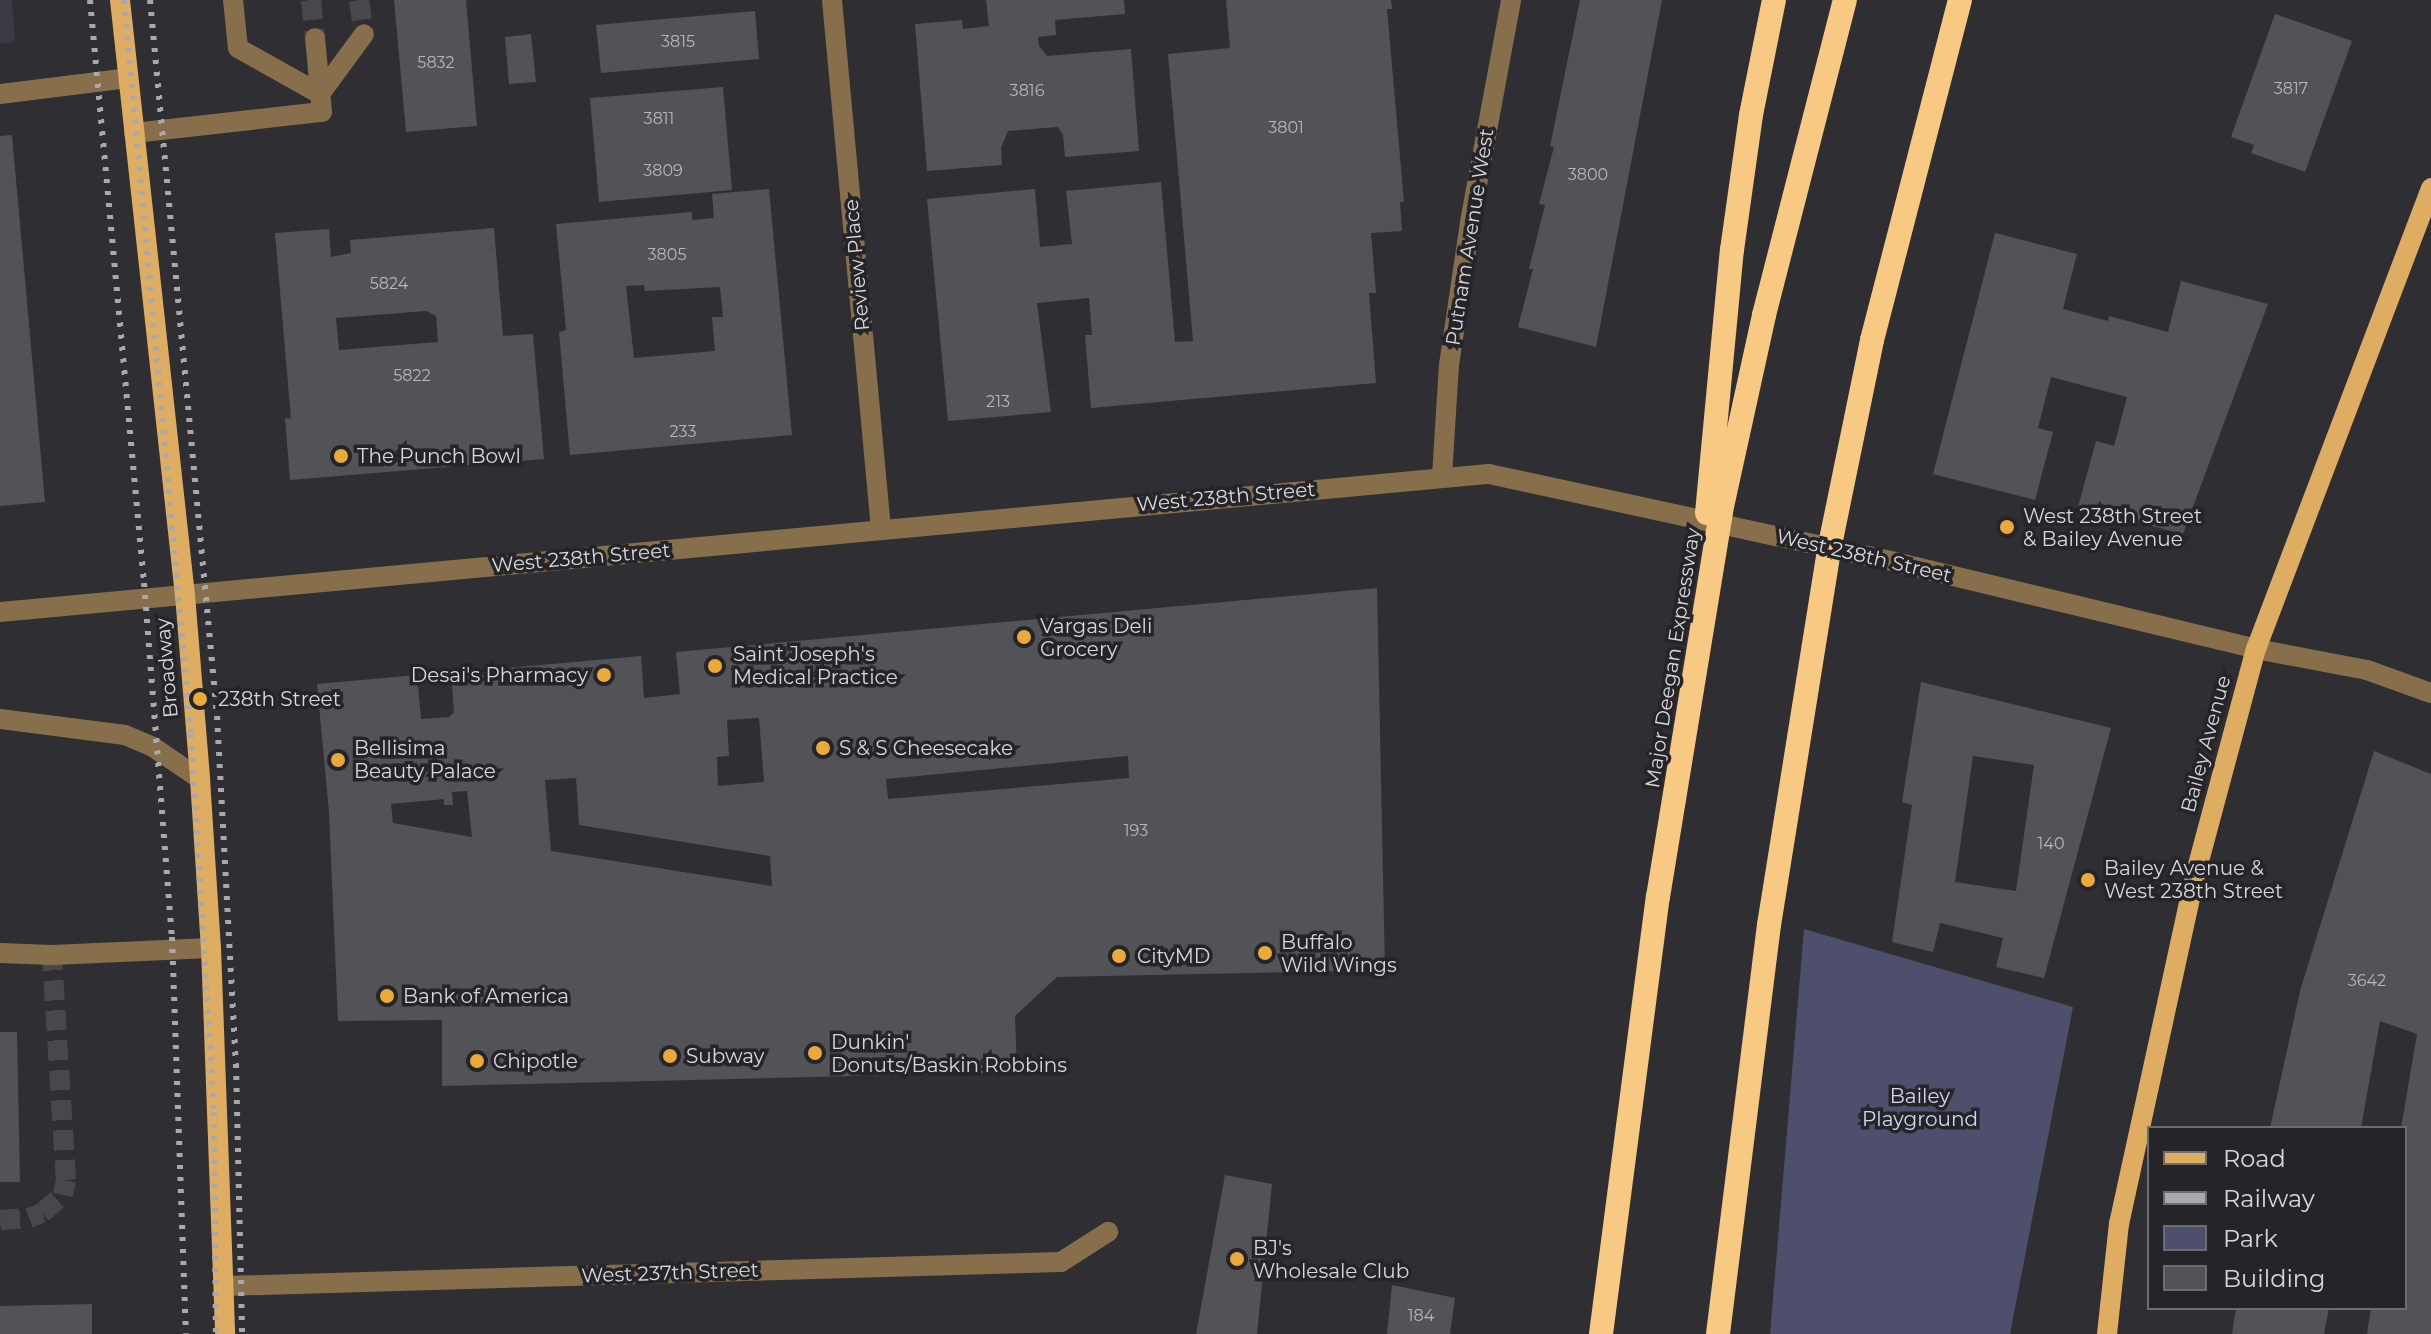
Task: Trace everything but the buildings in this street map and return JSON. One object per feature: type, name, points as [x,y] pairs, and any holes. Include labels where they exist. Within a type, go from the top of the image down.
[{"type":"highway","points":[[1689,701],[1732,250],[1751,115],[1774,0]]},
{"type":"highway","name":"Major Deegan Expressway","points":[[1601,1334],[1630,1096],[1689,701],[1721,511],[1764,315],[1845,0]]},
{"type":"highway","points":[[1718,1334],[1769,925],[1831,540],[1872,340],[1960,0]]},
{"type":"main road","name":"Broadway","points":[[120,0],[185,595],[200,779],[211,948],[225,1334]]},
{"type":"main road","name":"Bailey Avenue","points":[[2107,1334],[2119,1224],[2178,952],[2195,876],[2256,649],[2431,188]]},
{"type":"street","points":[[233,0],[238,48],[320,94]]},
{"type":"street","name":"Review Place","points":[[832,0],[881,529]]},
{"type":"street","name":"Putnam Avenue West","points":[[1442,476],[1449,365],[1467,236],[1511,0]]},
{"type":"street","points":[[320,94],[364,34]]},
{"type":"street","points":[[134,133],[322,112],[315,38]]},
{"type":"street","points":[[0,94],[128,78]]},
{"type":"street","name":"West 238th Street","points":[[0,612],[1489,474],[1895,562],[2256,649],[2367,670],[2431,693]]},
{"type":"street","points":[[0,624],[31,610]]},
{"type":"street","points":[[0,719],[125,735],[153,747],[200,779]]},
{"type":"street","points":[[0,953],[52,955],[211,948]]},
{"type":"street","name":"West 237th Street","points":[[224,1286],[1061,1262],[1108,1232]]},
{"type":"shaded area","points":[[0,0],[12,0],[15,42],[0,44]]},
{"type":"green space","name":"Bailey Playground","points":[[1804,929],[2073,1007],[2010,1334],[1770,1334]]},
{"type":"tunnel","points":[[311,0],[315,38]]},
{"type":"tunnel","points":[[359,0],[364,34]]},
{"type":"tunnel","points":[[0,1220],[29,1218],[42,1213],[63,1195],[66,1180],[52,955]]},
{"type":"railway","points":[[90,0],[144,583],[172,937],[186,1334]]},
{"type":"railway","points":[[124,0],[191,734],[214,1112],[216,1334]]},
{"type":"railway","points":[[150,0],[217,716],[236,1064],[242,1334]]},
{"type":"place","name":"The Punch Bowl","points":[[341,456]]},
{"type":"place","name":"West 238th Street & Bailey Avenue","points":[[2007,527]]},
{"type":"place","name":"Vargas Deli Grocery","points":[[1024,637]]},
{"type":"place","name":"Saint Joseph's Medical Practice","points":[[715,666]]},
{"type":"place","name":"Desai's Pharmacy","points":[[604,675]]},
{"type":"place","name":"238th Street","points":[[200,699]]},
{"type":"place","name":"S & S Cheesecake","points":[[823,748]]},
{"type":"place","name":"Bellisima Beauty Palace","points":[[338,760]]},
{"type":"place","name":"Bailey Avenue & West 238th Street","points":[[2088,880]]},
{"type":"place","name":"Buffalo Wild Wings","points":[[1265,953]]},
{"type":"place","name":"CityMD","points":[[1119,956]]},
{"type":"place","name":"Bank of America","points":[[387,996]]},
{"type":"place","name":"Dunkin' Donuts/Baskin Robbins","points":[[815,1053]]},
{"type":"place","name":"Subway","points":[[670,1056]]},
{"type":"place","name":"Chipotle","points":[[477,1061]]},
{"type":"place","name":"BJ's Wholesale Club","points":[[1237,1259]]}]
